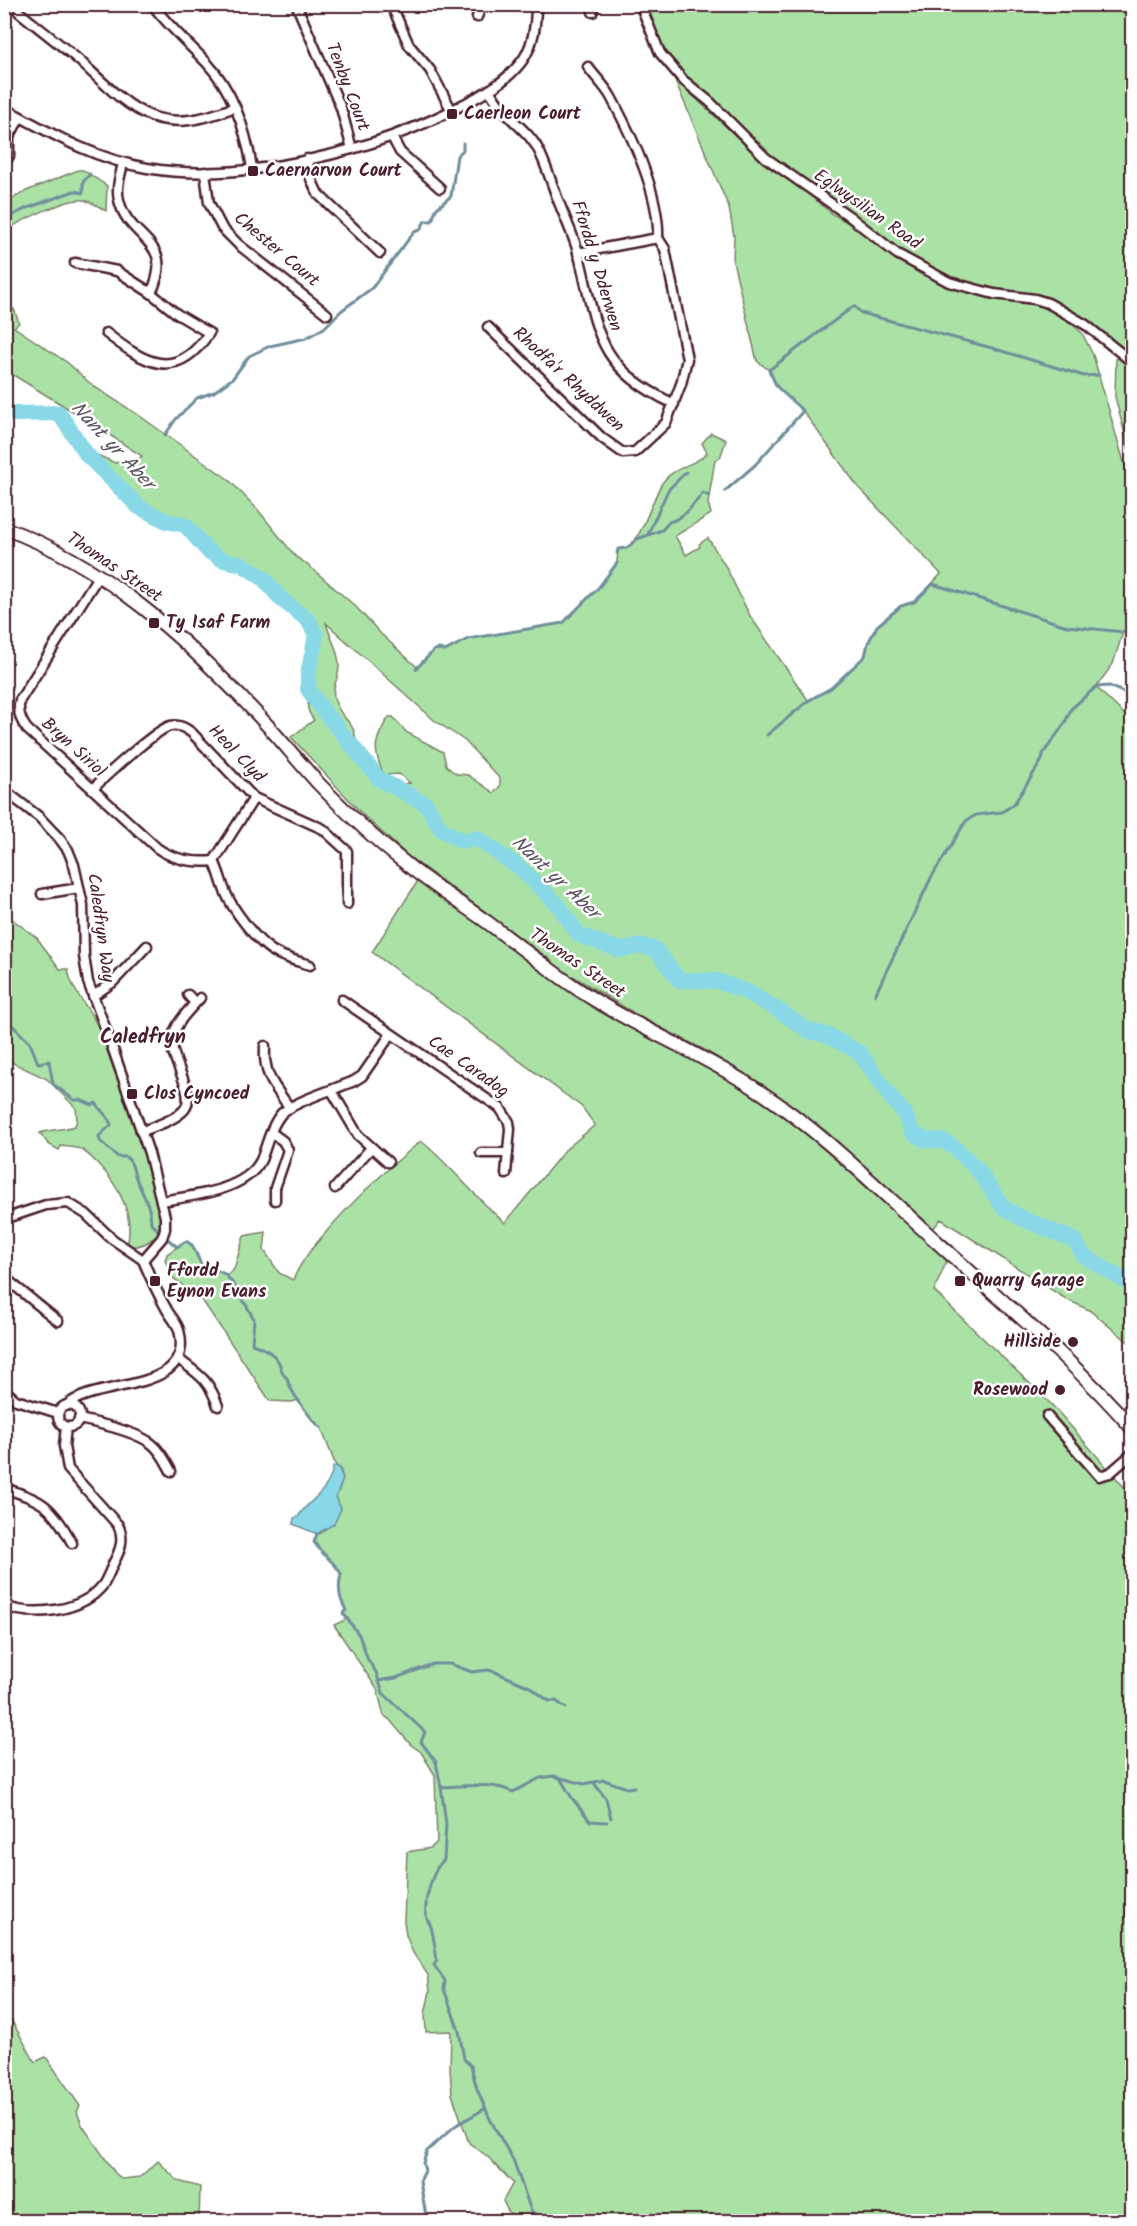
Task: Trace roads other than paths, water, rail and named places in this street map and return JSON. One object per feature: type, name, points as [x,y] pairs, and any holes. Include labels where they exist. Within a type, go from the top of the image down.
[{"type":"main road","name":"Thomas Street","points":[[4,528],[46,545],[99,575],[158,619],[205,661],[256,713],[316,780],[387,849],[419,875],[593,998],[720,1066],[801,1120],[852,1163],[1084,1374],[1132,1428]]},
{"type":"street","points":[[152,4],[208,65],[235,107],[244,127],[252,168]]},
{"type":"street","name":"Tenby Court","points":[[296,4],[341,108],[352,149]]},
{"type":"street","points":[[391,4],[409,45],[430,70],[452,111]]},
{"type":"street","points":[[477,17],[482,4]]},
{"type":"street","points":[[4,108],[81,149],[123,164],[163,171],[205,172],[252,168],[307,159],[393,137],[452,111],[489,90],[512,72],[531,44],[536,4]]},
{"type":"street","name":"Eglwysilian Road","points":[[640,4],[660,53],[683,80],[710,102],[766,158],[849,216],[897,254],[949,282],[993,294],[1035,298],[1048,303],[1086,325],[1132,362]]},
{"type":"street","points":[[19,12],[78,60],[122,100],[154,118],[190,120],[235,107]]},
{"type":"street","name":"Rhodfa'r Rhyddwen","points":[[488,327],[602,438],[623,453],[634,452],[666,423],[681,384],[687,359],[665,249],[658,238],[659,218],[638,154],[610,96],[588,67]]},
{"type":"street","name":"Ffordd y Dderwen","points":[[489,90],[506,114],[537,146],[578,253],[599,338],[611,358],[632,380],[674,404]]},
{"type":"street","points":[[4,164],[9,156],[9,137],[20,117]]},
{"type":"street","points":[[393,137],[400,152],[440,188]]},
{"type":"street","points":[[307,159],[311,179],[318,194],[380,253]]},
{"type":"street","points":[[123,164],[117,190],[120,204],[127,217],[153,247],[159,260],[159,273],[151,293]]},
{"type":"street","name":"Chester Court","points":[[205,172],[209,203],[222,228],[239,245],[327,314]]},
{"type":"street","points":[[578,253],[658,238]]},
{"type":"street","points":[[75,263],[117,271],[151,293],[177,314],[209,333],[194,354],[179,362],[171,363],[151,361],[130,352],[106,333]]},
{"type":"street","name":"Bryn Siriol","points":[[99,575],[20,700],[19,710],[22,723],[167,856],[186,860],[214,861]]},
{"type":"street","name":"Heol Clyd","points":[[93,789],[166,728],[174,725],[184,727],[254,798],[323,829],[347,851],[347,904]]},
{"type":"street","name":"Caledfryn Way","points":[[4,790],[39,817],[68,850],[79,888],[84,923],[85,969],[141,1132],[166,1223],[164,1233],[143,1260]]},
{"type":"street","points":[[254,798],[214,861],[219,869],[226,894],[246,925],[270,949],[287,959],[310,965]]},
{"type":"street","points":[[42,894],[79,888]]},
{"type":"street","points":[[93,996],[112,983],[147,946]]},
{"type":"street","points":[[141,1132],[184,1110],[188,1102],[188,1094],[172,1043],[176,1027],[198,1000],[188,995]]},
{"type":"street","name":"Cae Caradog","points":[[342,1000],[500,1108],[509,1122],[506,1174]]},
{"type":"street","points":[[161,1201],[193,1196],[245,1179],[259,1163],[277,1120],[290,1108],[362,1076],[391,1034]]},
{"type":"street","points":[[265,1046],[264,1062],[267,1075],[290,1108]]},
{"type":"street","points":[[332,1091],[353,1128],[371,1148],[388,1162]]},
{"type":"street","points":[[272,1132],[283,1141],[288,1150],[275,1188],[275,1200]]},
{"type":"street","points":[[335,1188],[371,1148]]},
{"type":"street","points":[[481,1153],[508,1153]]},
{"type":"street","points":[[4,1219],[46,1205],[68,1203],[86,1214],[111,1238],[143,1260],[178,1327],[181,1343],[177,1358],[162,1376],[88,1395],[74,1399],[62,1407],[58,1413],[59,1421],[66,1427],[74,1426],[88,1395]]},
{"type":"street","points":[[4,1277],[58,1321]]},
{"type":"street","points":[[177,1358],[206,1380],[218,1406]]},
{"type":"street","points":[[4,1390],[16,1400],[58,1413]]},
{"type":"street","points":[[66,1406],[73,1406],[79,1415],[148,1442],[160,1452],[171,1471]]},
{"type":"street","points":[[1047,1416],[1099,1476],[1110,1473],[1132,1454]]},
{"type":"street","points":[[4,1606],[28,1612],[47,1612],[88,1598],[103,1584],[121,1548],[122,1535],[118,1525],[68,1469],[64,1446],[66,1427]]},
{"type":"street","points":[[4,1488],[39,1500],[56,1516],[72,1543]]},
{"type":"water","points":[[336,1466],[343,1479],[336,1497],[341,1509],[334,1524],[317,1534],[293,1524],[294,1518],[298,1517],[328,1483],[333,1467]]},
{"type":"waterway","points":[[165,435],[176,419],[197,398],[214,392],[233,378],[249,356],[270,346],[306,338],[324,328],[341,311],[372,288],[414,232],[420,230],[425,221],[432,221],[436,209],[451,196],[457,156],[463,150],[463,143]]},
{"type":"waterway","points":[[4,220],[25,209],[74,191],[83,193],[83,182],[90,174]]},
{"type":"waterway","points":[[725,491],[755,465],[803,411],[777,387],[769,370],[854,306],[861,313],[992,348],[1084,376],[1099,375]]},
{"type":"waterway","name":"Nant yr Aber","points":[[4,411],[15,414],[59,413],[87,455],[139,507],[166,521],[185,525],[208,551],[223,560],[242,564],[263,578],[282,600],[308,620],[316,635],[308,674],[308,689],[379,779],[426,804],[441,829],[462,841],[476,838],[519,867],[558,905],[579,935],[620,950],[642,946],[656,950],[679,980],[717,981],[747,992],[807,1030],[829,1036],[860,1053],[904,1113],[913,1133],[926,1140],[943,1141],[954,1147],[977,1169],[1003,1207],[1021,1218],[1074,1240],[1084,1256],[1132,1285]]},
{"type":"waterway","points":[[648,534],[668,490],[686,472]]},
{"type":"waterway","points":[[617,553],[618,549],[627,548],[637,539],[662,530],[669,522],[687,512],[703,493],[709,496]]},
{"type":"waterway","points":[[416,669],[434,650],[445,651],[468,639],[563,623],[599,587],[617,563]]},
{"type":"waterway","points":[[767,735],[808,701],[831,688],[865,656],[868,643],[877,626],[901,606],[914,602],[933,584],[1067,626],[1123,632],[1132,629]]},
{"type":"waterway","points":[[875,995],[931,878],[966,821],[976,815],[1002,812],[1014,804],[1042,760],[1043,754],[1065,723],[1071,709],[1096,687],[1109,686],[1132,696]]},
{"type":"waterway","points":[[4,1017],[30,1043],[38,1063],[49,1061],[53,1084],[74,1100],[81,1100],[92,1105],[96,1103],[106,1116],[111,1125],[99,1136],[100,1141],[118,1157],[126,1157],[130,1162],[148,1205],[151,1223],[158,1230]]},
{"type":"waterway","points":[[169,1240],[177,1247],[186,1241],[192,1245],[204,1270],[216,1270],[225,1274],[237,1289],[254,1319],[252,1344],[266,1350],[276,1358],[296,1397],[321,1428]]},
{"type":"waterway","points":[[317,1534],[314,1542],[341,1574],[340,1592],[346,1610],[343,1613],[359,1635],[383,1693],[425,1732],[421,1742],[436,1762],[446,1824],[444,1860],[433,1876],[426,1907],[426,1917],[432,1931],[437,1960],[434,1965],[445,1981],[444,1989],[459,2031],[464,2059],[471,2066],[477,2089],[490,2119],[514,2162],[537,2222]]},
{"type":"waterway","points":[[378,1681],[396,1678],[433,1664],[450,1664],[472,1672],[493,1671],[530,1687],[549,1701],[556,1701],[566,1708]]},
{"type":"waterway","points":[[441,1787],[487,1786],[513,1792],[540,1778],[554,1776],[584,1784],[604,1780],[627,1788],[634,1787]]},
{"type":"waterway","points":[[560,1778],[590,1821],[607,1822]]},
{"type":"waterway","points":[[594,1783],[606,1799],[611,1818]]},
{"type":"waterway","points":[[427,2222],[420,2181],[425,2171],[423,2163],[427,2151],[455,2126],[486,2108]]},
{"type":"place","name":"Caerleon Court","points":[[452,114]]},
{"type":"place","name":"Caernarvon Court","points":[[253,171]]},
{"type":"place","name":"Ty Isaf Farm","points":[[154,623]]},
{"type":"place","name":"Clos Cyncoed","points":[[132,1094]]},
{"type":"place","name":"Ffordd Eynon Evans","points":[[155,1281]]},
{"type":"place","name":"Quarry Garage","points":[[960,1281]]},
{"type":"place","name":"Hillside","points":[[1073,1342]]},
{"type":"place","name":"Rosewood","points":[[1060,1390]]},
{"type":"district","name":"Caledfryn","points":[[143,1038]]}]
